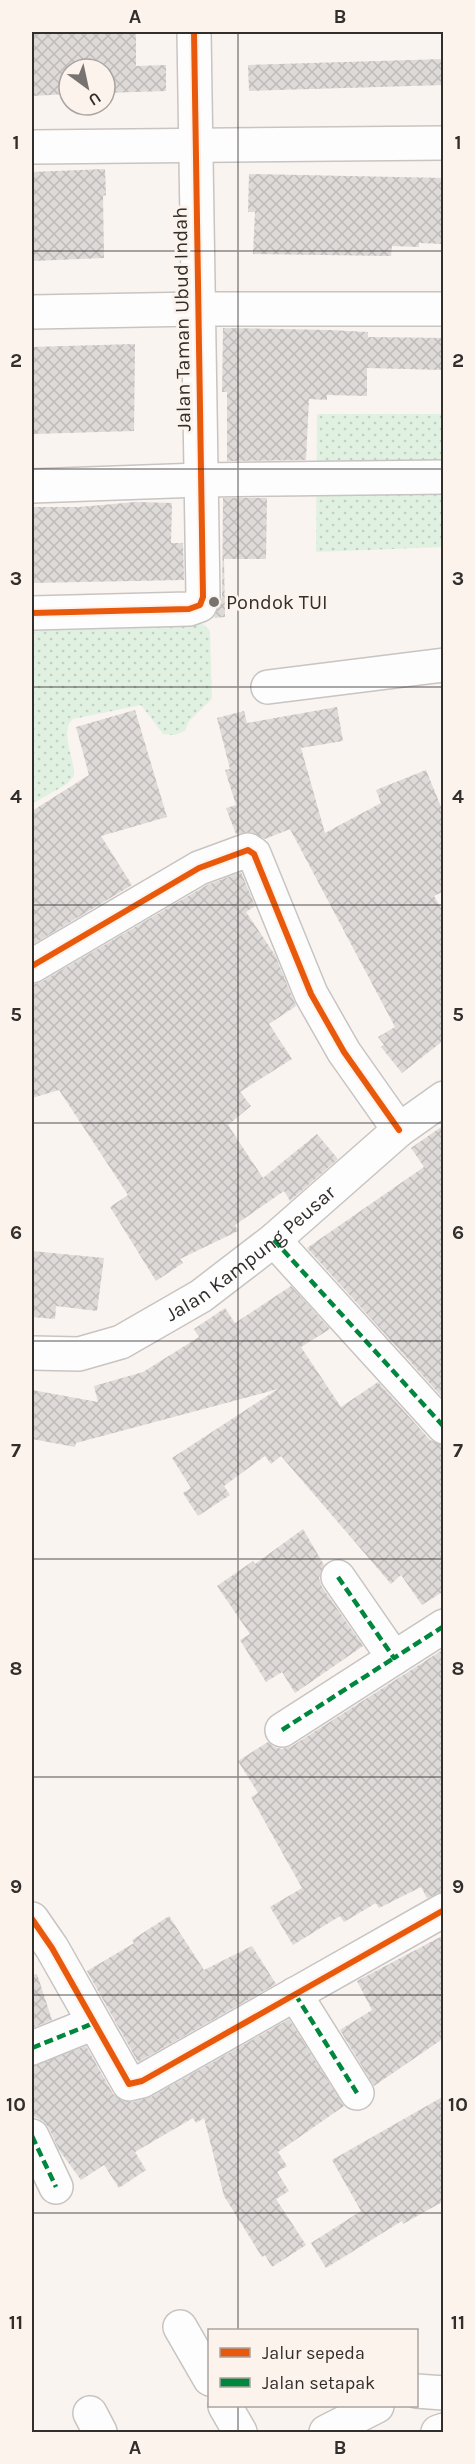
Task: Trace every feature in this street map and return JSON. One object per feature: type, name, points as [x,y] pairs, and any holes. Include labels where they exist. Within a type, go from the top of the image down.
[{"type":"street","name":"Jalan Taman Ubud Indah","points":[[32,613],[189,609],[200,605],[203,597],[194,32]]},
{"type":"street","points":[[32,147],[444,143]]},
{"type":"street","points":[[32,312],[444,309]]},
{"type":"street","points":[[32,486],[200,480],[444,477]]},
{"type":"street","points":[[268,687],[444,665]]},
{"type":"street","points":[[32,966],[199,868],[248,850],[254,854],[311,994],[344,1052],[399,1130]]},
{"type":"street","name":"Jalan Kampung Peusar","points":[[32,1353],[79,1354],[121,1342],[201,1296],[274,1240],[399,1130],[444,1098]]},
{"type":"street","points":[[274,1240],[444,1427]]},
{"type":"street","points":[[338,1576],[394,1658]]},
{"type":"street","points":[[282,1730],[444,1626]]},
{"type":"street","points":[[32,1919],[52,1948],[129,2084],[142,2080],[444,1910]]},
{"type":"street","points":[[295,1994],[357,2093]]},
{"type":"street","points":[[32,2048],[94,2023]]},
{"type":"street","points":[[32,2136],[56,2187]]},
{"type":"street","points":[[180,2327],[208,2376]]},
{"type":"street","points":[[418,2391],[444,2392]]},
{"type":"street","points":[[226,2407],[240,2433]]},
{"type":"street","points":[[326,2433],[375,2407]]},
{"type":"street","points":[[438,2433],[444,2430]]},
{"type":"green space","points":[[317,414],[443,414],[443,547],[316,552]]},
{"type":"green space","points":[[203,624],[210,631],[212,699],[189,721],[185,731],[175,735],[163,734],[141,705],[73,719],[69,724],[67,738],[74,776],[67,784],[32,804],[32,631]]},
{"type":"building","points":[[32,32],[136,32],[136,66],[166,65],[166,91],[117,93],[117,57],[57,57],[57,95],[32,96]]},
{"type":"building","points":[[444,59],[444,85],[249,91],[248,65]]},
{"type":"building","points":[[105,169],[104,258],[32,261],[32,172]]},
{"type":"building","points":[[249,174],[444,178],[444,244],[419,243],[419,247],[392,246],[391,256],[253,254],[255,212],[248,212]]},
{"type":"building","points":[[223,328],[330,330],[368,332],[368,337],[444,338],[444,370],[367,368],[367,396],[327,395],[327,400],[309,399],[306,460],[227,461],[227,392],[222,392]]},
{"type":"building","points":[[135,344],[134,431],[32,434],[32,347]]},
{"type":"building","points":[[223,498],[267,498],[266,559],[224,559],[225,617],[214,618],[222,597]]},
{"type":"building","points":[[136,502],[172,503],[171,543],[183,543],[184,580],[32,583],[32,507],[79,507]]},
{"type":"building","points":[[337,707],[343,741],[301,748],[325,833],[381,803],[376,790],[426,770],[444,814],[444,891],[434,896],[444,913],[444,1040],[402,1073],[381,1047],[384,1045],[378,1037],[395,1027],[290,829],[265,839],[251,832],[236,834],[226,808],[236,805],[225,770],[230,769],[217,718],[244,711],[247,723]]},
{"type":"building","points":[[135,710],[167,817],[101,836],[132,885],[32,945],[32,811],[89,775],[76,727]]},
{"type":"building","points":[[241,872],[255,906],[246,912],[275,955],[296,1006],[269,1024],[292,1059],[240,1092],[251,1106],[228,1125],[263,1178],[317,1134],[338,1159],[290,1201],[284,1191],[235,1225],[238,1231],[180,1259],[183,1263],[156,1281],[110,1207],[128,1195],[59,1090],[32,1098],[32,985],[41,982],[207,885]]},
{"type":"building","points":[[444,1125],[444,1399],[307,1248],[424,1167],[411,1148]]},
{"type":"building","points":[[32,1251],[104,1258],[97,1311],[56,1306],[55,1319],[32,1317]]},
{"type":"building","points":[[291,1286],[330,1329],[301,1347],[341,1407],[378,1382],[430,1440],[444,1445],[444,1591],[422,1605],[401,1575],[391,1584],[281,1456],[271,1464],[265,1456],[224,1486],[230,1495],[198,1516],[183,1493],[191,1488],[172,1458],[278,1389],[76,1443],[75,1447],[32,1439],[32,1390],[98,1402],[94,1386],[143,1372],[199,1337],[194,1329],[225,1308],[235,1323]]},
{"type":"building","points":[[303,1529],[324,1565],[319,1578],[322,1587],[363,1646],[295,1693],[282,1672],[266,1682],[240,1640],[250,1634],[217,1586],[253,1561],[255,1564]]},
{"type":"building","points":[[444,1649],[444,1891],[427,1898],[421,1887],[379,1908],[376,1903],[344,1922],[340,1916],[293,1945],[270,1907],[302,1888],[251,1797],[258,1793],[238,1761],[268,1742],[282,1749],[292,1746]]},
{"type":"building","points":[[169,1916],[204,1970],[252,1946],[276,1984],[138,2062],[87,1971],[134,1943],[132,1940]]},
{"type":"building","points":[[444,1935],[444,2038],[374,2086],[340,2030],[372,2010],[357,1981]]},
{"type":"building","points":[[37,1974],[52,2020],[32,2028],[32,1975]]},
{"type":"building","points":[[289,2019],[344,2106],[278,2152],[287,2166],[277,2172],[289,2191],[276,2199],[306,2245],[272,2267],[265,2255],[262,2257],[224,2196],[204,2118],[196,2123],[193,2118],[135,2152],[146,2170],[119,2188],[104,2165],[81,2180],[59,2150],[49,2128],[42,2120],[32,2116],[32,2066],[86,2046],[113,2094],[122,2101],[133,2102],[151,2097]]},
{"type":"building","points":[[444,2096],[444,2201],[403,2224],[402,2221],[326,2268],[311,2243],[361,2211],[332,2160]]},
{"type":"marked path","points":[[274,1240],[444,1427]]},
{"type":"marked path","points":[[338,1577],[394,1658],[444,1626]]},
{"type":"marked path","points":[[282,1730],[394,1658]]},
{"type":"marked path","points":[[295,1994],[357,2093]]},
{"type":"marked path","points":[[32,2048],[94,2023]]},
{"type":"marked path","points":[[32,2136],[56,2187]]},
{"type":"cycle path","points":[[32,613],[189,609],[200,605],[203,597],[194,32]]},
{"type":"cycle path","points":[[32,966],[199,868],[248,850],[254,854],[311,994],[344,1052],[399,1130]]},
{"type":"cycle path","points":[[32,1919],[52,1948],[129,2084],[142,2081],[444,1910]]},
{"type":"place","name":"Pondok TUI","points":[[214,602]]}]
